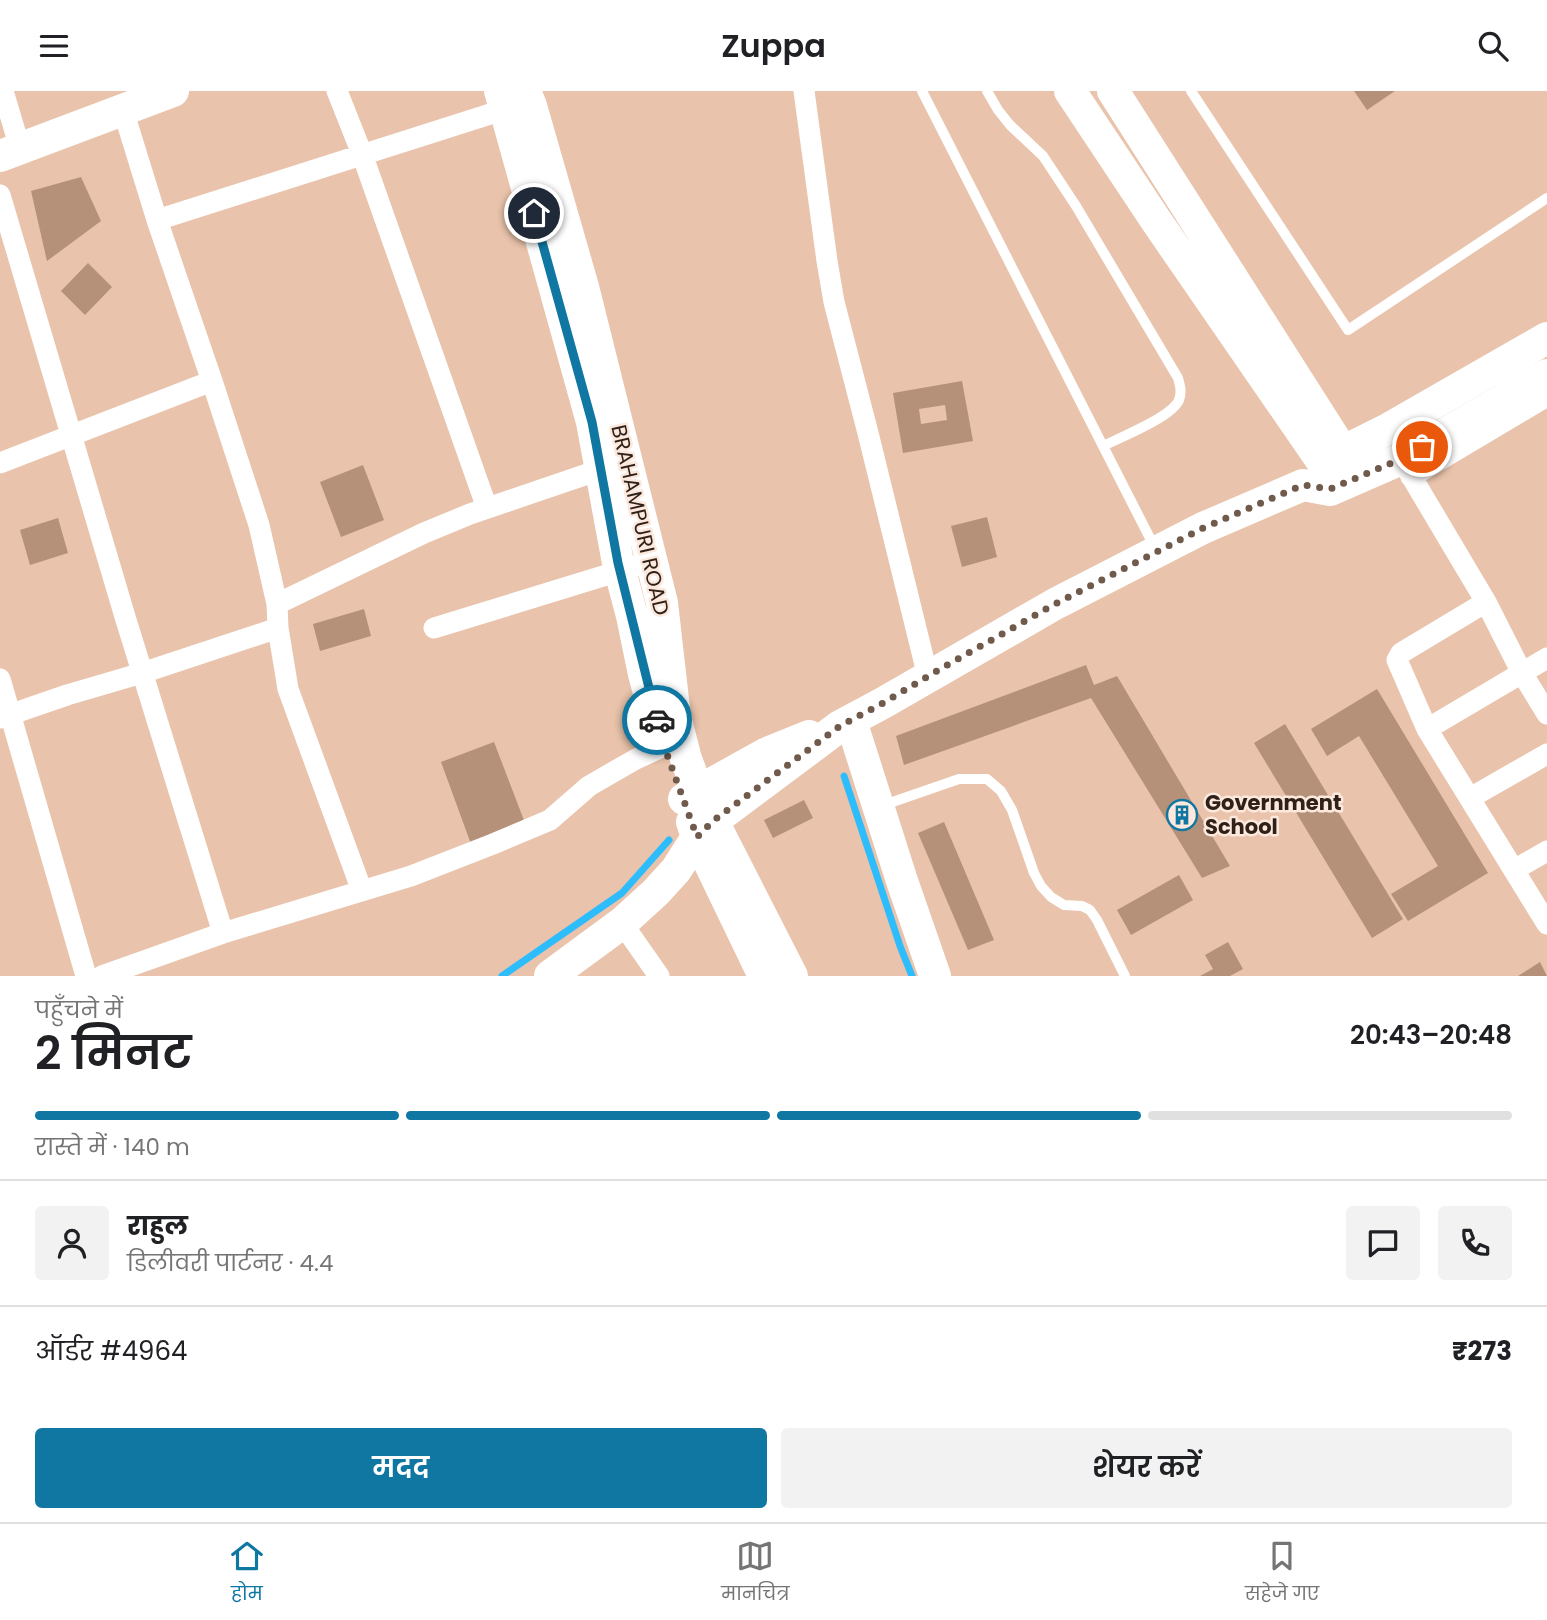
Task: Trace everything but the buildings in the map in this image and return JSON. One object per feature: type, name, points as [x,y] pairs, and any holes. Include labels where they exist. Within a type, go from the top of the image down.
[{"type":"street","points":[[3,91],[8,142],[117,100],[173,91]]},
{"type":"street","points":[[337,91],[362,154],[487,508]]},
{"type":"street","points":[[804,91],[834,302],[928,677]]},
{"type":"street","points":[[1070,91],[1333,472]]},
{"type":"street","points":[[1113,91],[1333,472]]},
{"type":"street","points":[[157,220],[362,154],[510,97]]},
{"type":"street","name":"BRAHAMPURI ROAD","points":[[510,97],[592,422],[613,465],[652,561],[662,603],[675,717],[672,742]]},
{"type":"street","points":[[117,100],[259,525],[277,604],[288,689],[296,715],[362,891]]},
{"type":"street","points":[[0,195],[142,673],[223,933]]},
{"type":"street","points":[[550,976],[621,923],[656,892],[676,870],[705,829],[846,724],[1055,604],[1203,528],[1333,472],[1390,428],[1547,338]]},
{"type":"street","points":[[1406,468],[1547,375]]},
{"type":"street","points":[[0,463],[212,381]]},
{"type":"street","points":[[1333,472],[1406,468],[1547,396]]},
{"type":"street","points":[[277,604],[424,533],[487,508],[613,465]]},
{"type":"street","name":"BRAHAMPURI ROAD","points":[[613,465],[621,571],[644,674],[764,976]]},
{"type":"street","points":[[1406,468],[1486,602],[1522,673],[1547,714]]},
{"type":"street","points":[[434,628],[652,561]]},
{"type":"street","points":[[1486,602],[1401,653],[1397,660],[1427,729],[1547,924]]},
{"type":"street","points":[[5,716],[278,628]]},
{"type":"street","points":[[1427,729],[1547,658]]},
{"type":"street","points":[[0,679],[5,716],[86,976]]},
{"type":"street","points":[[691,795],[767,753],[846,724]]},
{"type":"street","points":[[846,724],[878,807],[935,976]]},
{"type":"street","points":[[102,976],[223,933],[411,876],[494,844],[550,820],[589,786],[672,742]]},
{"type":"street","points":[[1470,798],[1547,754]]},
{"type":"street","name":"BRAHAMPURI ROAD","points":[[705,829],[792,976]]},
{"type":"street","points":[[1514,870],[1547,851]]},
{"type":"street","points":[[621,923],[659,976]]},
{"type":"lane","points":[[922,91],[1157,552]]},
{"type":"lane","points":[[987,91],[1010,125],[1044,156],[1178,378],[1181,392],[1179,402],[1167,414],[1103,446]]},
{"type":"lane","points":[[1191,91],[1348,330],[1547,198]]},
{"type":"lane","points":[[878,807],[959,779],[986,779],[1001,791],[1012,810],[1041,886],[1051,897],[1064,905],[1082,906],[1090,910],[1125,976]]},
{"type":"waterway","points":[[844,776],[912,976]]},
{"type":"waterway","points":[[502,976],[622,893],[669,840]]},
{"type":"way so far","points":[[657,720],[697,837],[713,821],[840,726],[1055,604],[1203,528],[1303,485],[1330,489],[1401,459],[1422,447]]},
{"type":"place","name":"Government School","points":[[1182,815]]},
{"type":"route","points":[[534,213],[592,422],[618,563],[657,720]]}]
